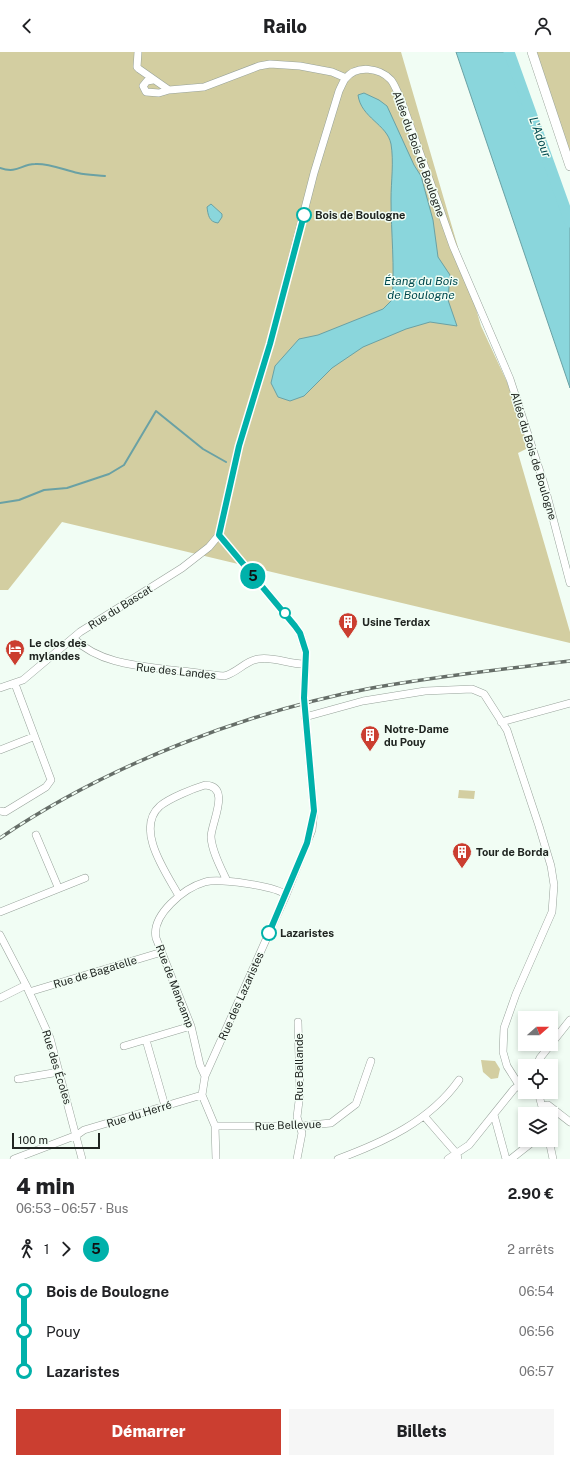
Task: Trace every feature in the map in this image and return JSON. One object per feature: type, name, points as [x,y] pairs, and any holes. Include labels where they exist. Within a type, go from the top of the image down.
[{"type":"main road","points":[[532,52],[570,166]]},
{"type":"street","points":[[138,52],[137,67],[153,80],[169,90]]},
{"type":"street","points":[[153,80],[147,82],[143,86],[146,92],[159,93],[169,90],[204,87],[259,66],[270,64],[300,66],[332,72],[346,78],[339,91],[320,154],[270,344],[239,446],[219,535],[300,633],[306,652],[305,717],[363,701],[425,691],[472,689],[484,694],[507,730],[539,826],[551,866],[554,885],[554,905],[552,912],[516,994],[504,1028],[503,1052],[507,1066],[518,1078]]},
{"type":"street","name":"Allée du Bois de Boulogne","points":[[346,78],[356,71],[368,69],[382,72],[391,81],[400,97],[452,246],[510,379],[544,484],[570,583]]},
{"type":"street","name":"Rue du Bascat","points":[[0,688],[15,684],[30,675],[73,638],[182,568],[209,547],[219,535]]},
{"type":"street","name":"Rue des Landes","points":[[73,638],[86,648],[126,665],[141,668],[224,676],[229,675],[253,660],[261,658],[306,664]]},
{"type":"street","points":[[0,811],[5,812],[46,787],[51,780],[15,684]]},
{"type":"street","points":[[501,722],[570,703]]},
{"type":"street","name":"Rue des Lazaristes","points":[[202,1095],[205,1076],[286,895],[307,843],[314,811],[305,717]]},
{"type":"street","points":[[0,750],[34,737]]},
{"type":"street","points":[[179,896],[155,852],[152,842],[152,823],[161,806],[204,784],[210,785],[214,788],[219,800],[211,836],[212,844],[227,881]]},
{"type":"street","points":[[36,835],[58,887]]},
{"type":"street","points":[[0,912],[58,887],[85,878]]},
{"type":"street","name":"Rue de Mancamp","points":[[205,1076],[200,1065],[191,1026],[156,938],[155,927],[165,911],[179,896],[206,881],[227,881],[278,890],[286,895]]},
{"type":"street","name":"Rue des Écoles","points":[[0,935],[50,1038],[77,1135],[82,1159]]},
{"type":"street","name":"Rue de Bagatelle","points":[[0,998],[27,988],[162,952]]},
{"type":"street","points":[[558,1035],[570,1020]]},
{"type":"street","name":"Rue Ballande","points":[[297,1159],[302,1138],[297,1117],[300,1093],[298,1022]]},
{"type":"street","points":[[124,1046],[191,1026]]},
{"type":"street","points":[[146,1040],[165,1106]]},
{"type":"street","points":[[540,1059],[546,1051]]},
{"type":"street","name":"Rue Bellevue","points":[[215,1126],[300,1126],[330,1123],[352,1108],[359,1099],[371,1061]]},
{"type":"street","points":[[18,1079],[59,1072]]},
{"type":"street","points":[[338,1159],[390,1138],[425,1117],[447,1097],[459,1080]]},
{"type":"street","points":[[448,1159],[457,1156],[469,1145],[518,1088]]},
{"type":"street","points":[[202,1095],[215,1126],[216,1159]]},
{"type":"street","name":"Rue du Herré","points":[[14,1159],[77,1135],[84,1130],[202,1095]]},
{"type":"street","points":[[540,1099],[543,1106],[548,1105],[570,1122]]},
{"type":"street","points":[[494,1115],[506,1159]]},
{"type":"street","points":[[425,1117],[457,1156]]},
{"type":"street","points":[[511,1159],[526,1147]]},
{"type":"street","points":[[550,1147],[553,1159]]},
{"type":"shaded area","name":"Bois de Boulogne","points":[[0,52],[401,52],[481,326],[507,382],[524,431],[526,449],[518,453],[570,632],[570,643],[62,522],[8,590],[0,590]]},
{"type":"shaded area","points":[[532,52],[570,52],[570,163]]},
{"type":"shaded area","points":[[459,790],[475,791],[474,799],[458,798]]},
{"type":"shaded area","points":[[481,1060],[495,1061],[500,1069],[498,1078],[491,1079],[483,1072]]},
{"type":"water","points":[[456,52],[509,52],[570,222],[570,388]]},
{"type":"water","name":"Étang du Bois de Boulogne","points":[[364,93],[379,100],[387,106],[414,165],[421,176],[433,220],[438,257],[450,275],[448,300],[457,326],[430,322],[406,329],[363,347],[332,368],[304,396],[290,401],[278,397],[271,383],[275,366],[299,339],[318,335],[383,309],[392,300],[391,144],[385,131],[364,110],[360,103],[358,95]]},
{"type":"water","points":[[211,204],[222,214],[222,217],[218,223],[211,220],[209,215],[207,207]]},
{"type":"waterway","name":"L'Adour","points":[[509,52],[570,222]]},
{"type":"waterway","points":[[0,168],[11,170],[30,164],[40,164],[81,174],[105,176]]},
{"type":"waterway","points":[[0,503],[19,500],[44,490],[67,488],[109,474],[124,465],[156,411],[203,449],[226,462]]},
{"type":"railway","points":[[0,838],[41,812],[131,765],[178,745],[275,711],[324,698],[372,688],[471,673],[570,661]]},
{"type":"bus line","name":"5","points":[[269,933],[312,830],[314,811],[304,698],[306,652],[304,642],[295,626],[219,535],[239,446],[270,344],[304,215]]},
{"type":"place","name":"Bois de Boulogne","points":[[304,215]]},
{"type":"place","name":"Usine Terdax","points":[[348,639]]},
{"type":"place","name":"Le clos des mylandes","points":[[15,666]]},
{"type":"place","name":"Notre-Dame du Pouy","points":[[370,752]]},
{"type":"place","name":"Tour de Borda","points":[[462,869]]},
{"type":"place","name":"Lazaristes","points":[[269,933]]}]
